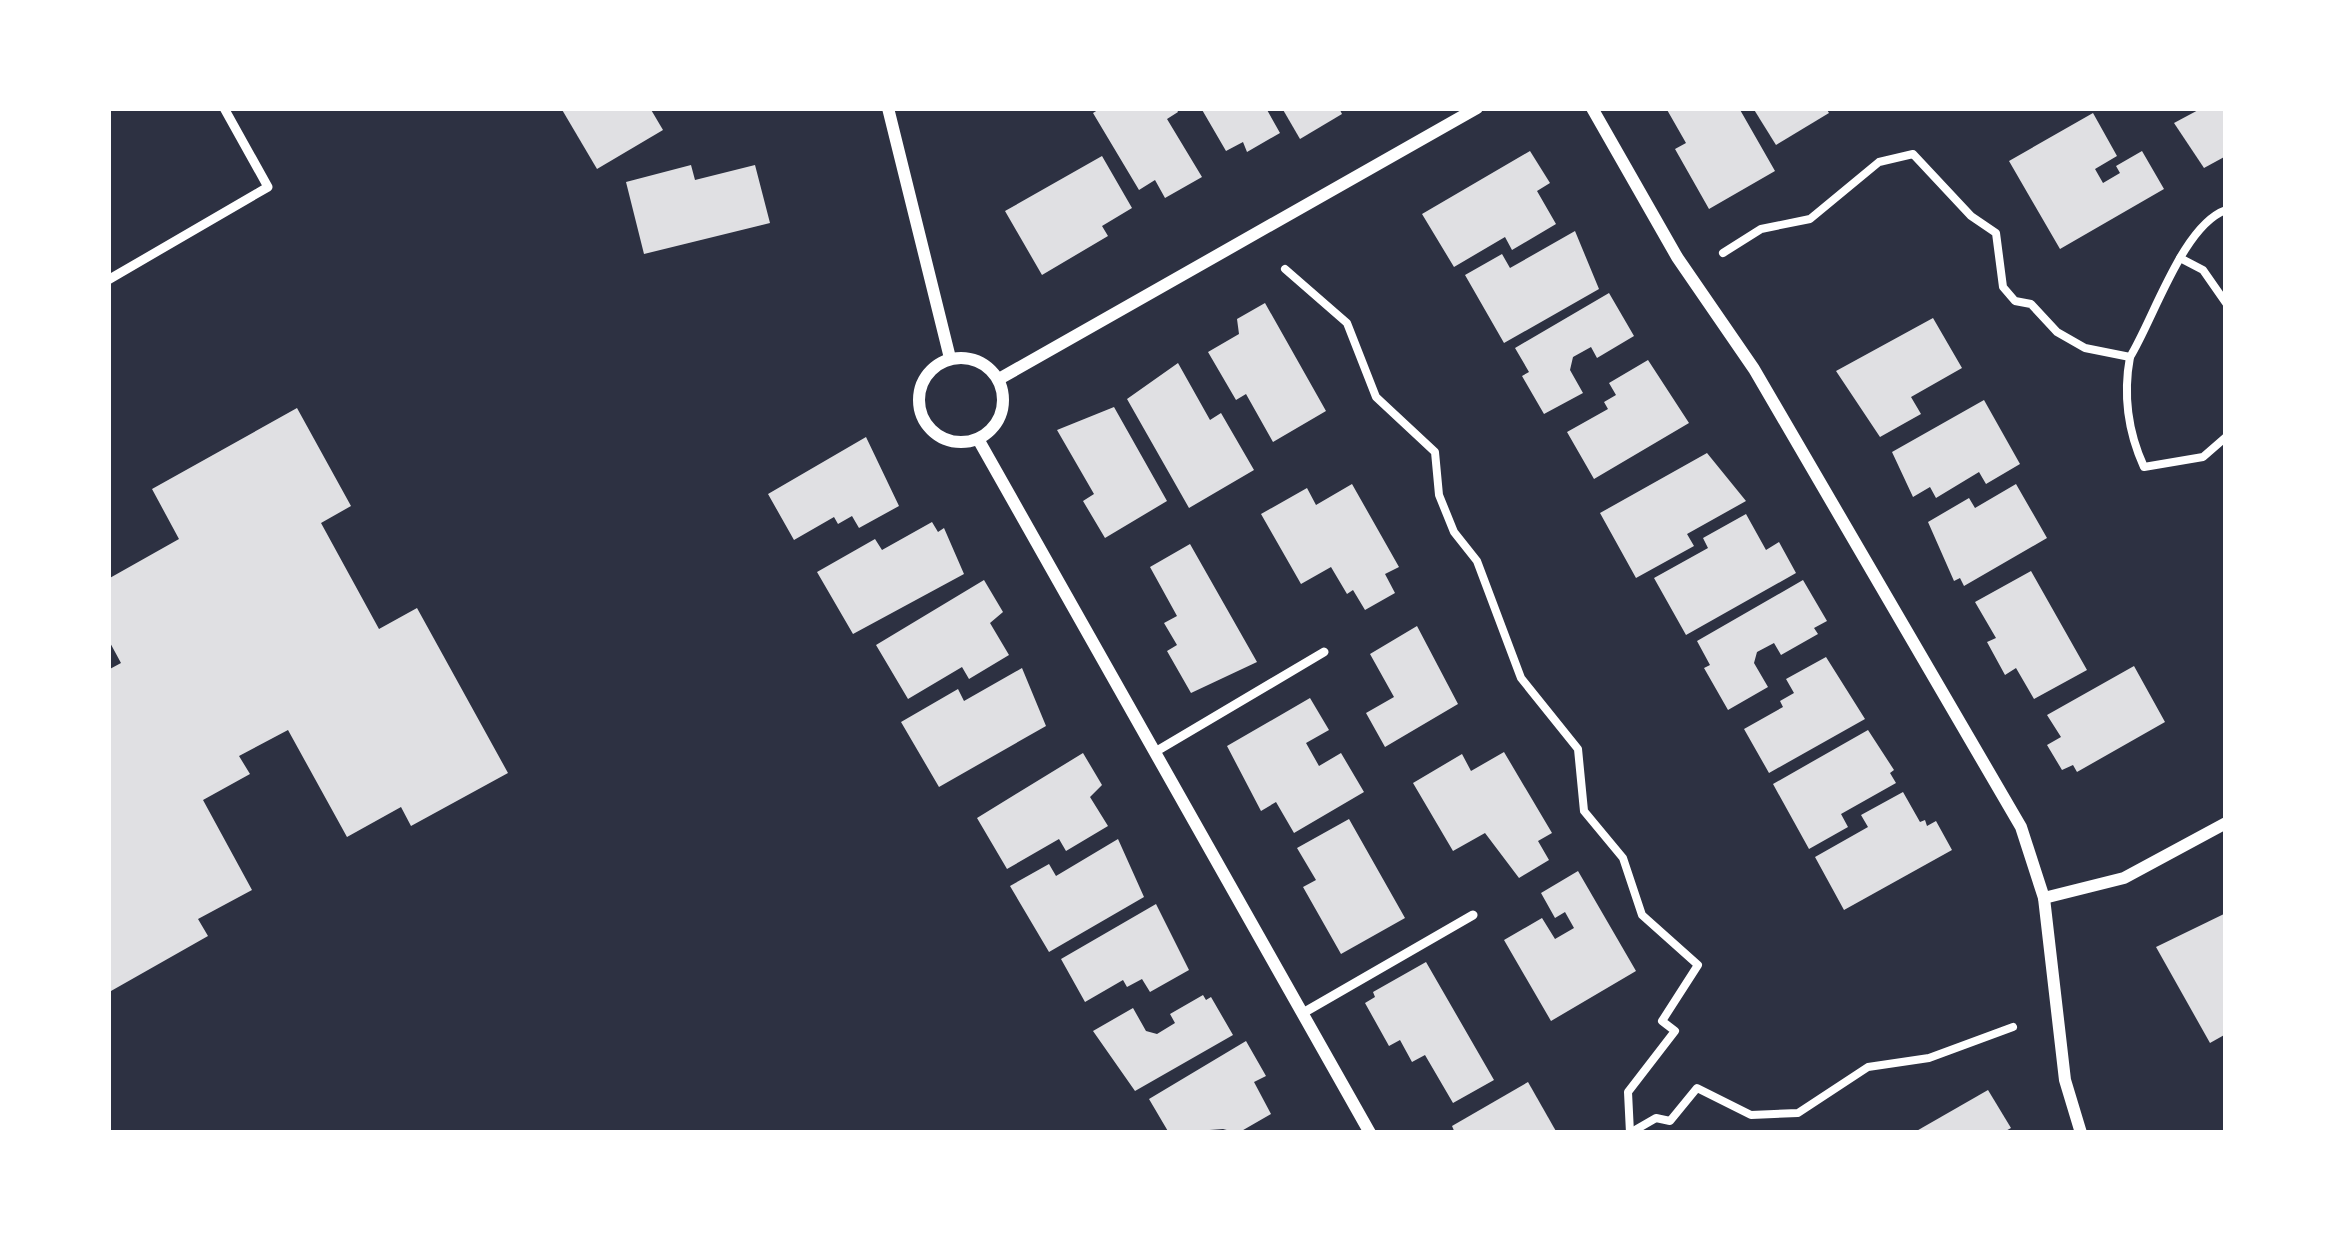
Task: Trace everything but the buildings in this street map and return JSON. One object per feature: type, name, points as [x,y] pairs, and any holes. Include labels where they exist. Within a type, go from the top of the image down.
[{"type":"street","points":[[888,108],[950,358]]},
{"type":"street","points":[[999,379],[1477,108]]},
{"type":"street","points":[[1592,108],[1676,257],[1754,369],[2021,827],[2044,898],[2065,1080],[2081,1133]]},
{"type":"street","points":[[950,358],[978,360],[999,379],[1004,406],[999,420],[979,439],[965,442],[938,436],[921,413],[921,386],[938,364],[950,358]]},
{"type":"street","points":[[979,439],[1370,1133]]},
{"type":"street","points":[[2044,898],[2124,878],[2226,823]]},
{"type":"lane","points":[[108,280],[268,187],[224,108]]},
{"type":"lane","points":[[1155,752],[1324,652]]},
{"type":"lane","points":[[1303,1013],[1474,915]]},
{"type":"path","points":[[1723,253],[1761,230],[1810,219],[1879,162],[1913,154],[1971,216],[1996,233],[2003,287],[2015,301],[2031,304],[2057,332],[2085,348],[2130,357]]},
{"type":"path","points":[[2226,211],[2216,214],[2180,258],[2130,357],[2125,387],[2134,444],[2144,467],[2203,457],[2226,437]]},
{"type":"path","points":[[2180,258],[2203,270],[2226,303]]},
{"type":"path","points":[[1285,268],[1347,323],[1376,397],[1435,452],[1439,495],[1454,532],[1477,561],[1521,678],[1578,749],[1584,811],[1623,858],[1642,915],[1698,965],[1662,1021],[1675,1031],[1628,1092],[1630,1133],[1656,1118],[1670,1120],[1697,1088],[1751,1115],[1798,1113],[1868,1067],[1929,1058],[2013,1027]]}]
